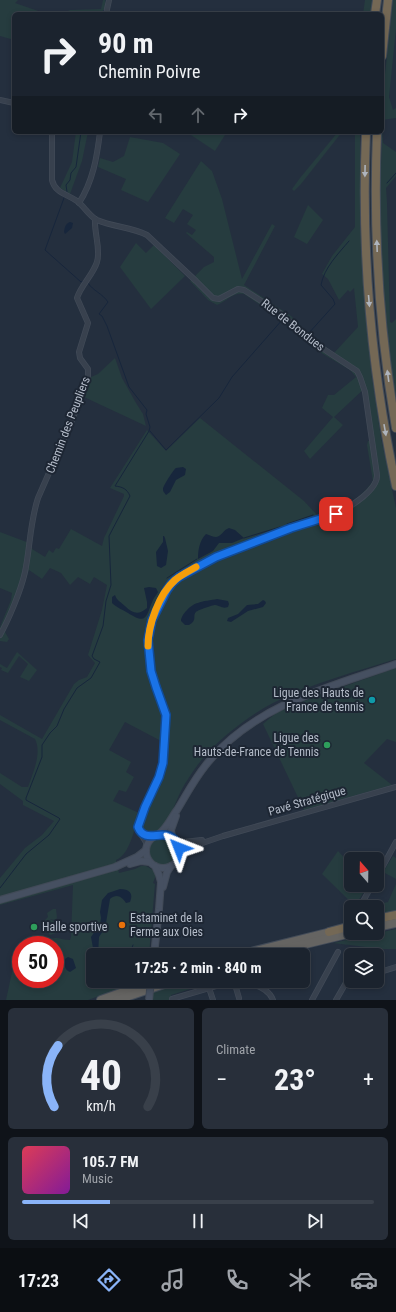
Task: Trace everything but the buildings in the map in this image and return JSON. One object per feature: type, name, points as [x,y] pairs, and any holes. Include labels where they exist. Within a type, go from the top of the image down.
[{"type":"highway","points":[[376,12],[377,0]]},
{"type":"highway","points":[[384,37],[388,0]]},
{"type":"highway","points":[[366,134],[365,220],[369,306],[381,407],[396,486]]},
{"type":"highway","points":[[377,134],[375,193],[377,266],[384,349],[396,428]]},
{"type":"highway","points":[[384,919],[396,916]]},
{"type":"highway","points":[[384,926],[396,923]]},
{"type":"highway","points":[[266,948],[344,928]]},
{"type":"highway","points":[[289,948],[344,935]]},
{"type":"highway","points":[[101,1000],[134,988]]},
{"type":"highway","points":[[117,1000],[152,988]]},
{"type":"main road","points":[[115,867],[137,857],[167,825],[200,772],[216,753],[236,734],[259,718],[302,697],[396,664]]},
{"type":"main road","points":[[159,909],[166,874],[177,860],[179,854],[179,848],[174,838],[172,828],[188,792]]},
{"type":"main road","points":[[156,836],[165,834],[174,838]]},
{"type":"main road","points":[[146,847],[146,856],[149,862]]},
{"type":"main road","points":[[0,900],[141,861],[149,862],[155,866],[164,868],[172,865]]},
{"type":"main road","points":[[155,866],[161,880],[155,948]]},
{"type":"main road","points":[[149,1000],[150,988]]},
{"type":"street","points":[[106,12],[109,0]]},
{"type":"street","points":[[0,100],[12,103]]},
{"type":"street","points":[[52,134],[53,184],[58,191],[79,203],[95,219]]},
{"type":"street","points":[[79,203],[92,178],[100,134]]},
{"type":"street","name":"Rue de Bondues","points":[[95,219],[147,235],[213,298],[219,299],[238,289],[250,294],[280,313],[320,346],[356,371],[360,377],[365,392],[377,474],[376,482],[369,491],[340,512],[291,528],[216,557],[183,575],[170,585],[153,617],[149,628],[148,640],[151,671],[166,715],[163,763],[159,777],[138,825]]},
{"type":"street","name":"Chemin des Peupliers","points":[[0,635],[24,575],[37,501],[73,418],[88,376],[88,369],[80,358],[79,352],[87,329],[88,321],[78,302],[78,298],[97,261],[98,254],[95,219]]},
{"type":"street","name":"Pavé Stratégique","points":[[179,854],[188,848],[224,836],[396,787]]},
{"type":"street","points":[[138,825],[139,829],[143,833],[156,836]]},
{"type":"street","points":[[138,825],[138,831],[144,838],[146,847]]},
{"type":"street","name":"Pavé Stratégique","points":[[174,838],[180,842],[192,842],[224,836]]},
{"type":"street","points":[[384,863],[396,842]]},
{"type":"street","points":[[312,1000],[338,952]]},
{"type":"street","points":[[384,971],[396,968]]},
{"type":"street","points":[[336,1000],[344,986]]},
{"type":"street","points":[[172,999],[184,998],[209,988],[212,1000]]},
{"type":"street","points":[[236,988],[239,998]]},
{"type":"street","points":[[261,988],[267,991],[273,1000]]},
{"type":"green space","points":[[0,0],[18,0],[15,3],[41,12],[12,12],[12,39],[0,36]]},
{"type":"green space","points":[[103,0],[112,0],[109,9],[105,9],[104,12],[66,12],[70,10],[101,9]]},
{"type":"green space","points":[[365,0],[373,0],[371,12],[363,12]]},
{"type":"green space","points":[[393,0],[396,0],[396,29],[389,97],[393,110],[396,108],[396,118],[384,120],[384,83]]},
{"type":"green space","points":[[76,134],[88,134],[82,161],[70,194],[60,188],[72,162]]},
{"type":"green space","points":[[224,134],[225,135],[215,151],[191,135]]},
{"type":"green space","points":[[336,134],[340,134],[294,191],[292,189]]},
{"type":"green space","points":[[355,134],[360,134],[360,212],[366,320],[372,378],[381,438],[396,508],[396,659],[334,678],[288,696],[264,708],[247,719],[208,752],[179,794],[166,823],[155,832],[149,832],[142,827],[142,819],[166,764],[169,716],[153,668],[150,627],[147,648],[147,665],[151,682],[161,703],[165,717],[163,742],[125,722],[109,750],[131,762],[126,772],[134,777],[126,792],[119,790],[113,801],[139,813],[134,833],[128,847],[125,853],[116,860],[119,873],[141,866],[146,866],[153,870],[156,875],[153,883],[155,884],[150,948],[86,948],[86,988],[121,988],[88,1000],[6,1000],[12,972],[12,988],[64,988],[64,940],[70,940],[71,937],[73,885],[0,905],[0,878],[25,848],[42,835],[54,821],[23,805],[23,801],[0,784],[0,773],[22,787],[28,787],[36,763],[38,750],[35,739],[0,720],[0,715],[42,739],[74,684],[87,677],[95,663],[88,655],[102,610],[107,585],[94,577],[90,584],[78,577],[70,585],[61,573],[50,568],[42,579],[29,570],[5,632],[9,639],[7,642],[0,641],[0,627],[11,600],[12,593],[0,588],[0,532],[32,544],[32,549],[45,557],[49,550],[53,553],[56,548],[59,549],[71,529],[102,546],[104,538],[124,496],[124,494],[110,488],[147,430],[166,451],[200,418],[304,501],[319,517],[349,504],[368,487],[373,481],[367,445],[368,441],[374,440],[366,387],[334,417],[343,425],[310,459],[304,451],[333,417],[322,408],[328,395],[334,395],[356,377],[350,370],[313,348],[280,318],[244,294],[237,294],[217,305],[208,300],[190,281],[204,267],[214,262],[214,257],[186,233],[187,232],[192,235],[196,230],[187,224],[193,215],[183,209],[174,223],[165,218],[201,161],[212,171],[222,199],[242,279],[272,224],[275,226],[244,285],[291,316],[309,334],[334,353],[358,327],[354,288],[350,292],[348,290],[339,300],[328,279],[322,274],[332,256],[355,227]]},
{"type":"green space","points":[[383,134],[383,143],[396,152],[396,176],[386,188],[390,322],[392,323],[396,319],[396,401],[385,319],[381,258],[380,195]]},
{"type":"green space","points":[[130,137],[163,143],[180,154],[148,202],[121,190],[126,179],[98,167],[100,158],[113,162],[124,156]]},
{"type":"green space","points":[[308,205],[323,220],[307,244],[294,237]]},
{"type":"green space","points":[[136,243],[146,253],[154,245],[185,276],[151,309],[120,267]]},
{"type":"green space","points":[[115,358],[122,378],[143,414],[146,426],[84,397],[91,377],[98,374]]},
{"type":"green space","points":[[17,652],[37,670],[29,681],[20,677],[28,664],[19,656],[8,673],[1,670],[2,668],[0,667],[0,664],[7,668]]},
{"type":"green space","name":"Ligue des Hauts-de-France de Tennis","points":[[396,668],[396,742],[387,739],[364,763],[392,785],[304,810],[263,724],[276,713],[314,697]]},
{"type":"green space","points":[[163,837],[173,841],[177,851],[173,861],[163,865],[153,861],[149,851],[153,841]]},
{"type":"green space","points":[[338,851],[344,857],[344,892],[364,892],[359,900],[349,900],[322,874]]},
{"type":"green space","points":[[393,856],[396,858],[396,879],[384,873]]},
{"type":"green space","points":[[396,884],[396,911],[384,914],[384,903],[388,902]]},
{"type":"green space","points":[[53,909],[56,909],[57,918],[55,920],[50,919],[57,923],[56,933],[50,935],[45,920],[48,917],[47,913]]},
{"type":"green space","points":[[396,929],[396,949],[333,943],[346,940],[384,940],[384,932]]},
{"type":"green space","points":[[163,988],[193,988],[171,995],[172,1000],[152,1000],[153,991]]},
{"type":"water","points":[[70,222],[73,223],[72,228],[65,234],[64,232],[66,226]]},
{"type":"water","points":[[183,467],[186,469],[185,475],[176,480],[170,492],[166,495],[163,489],[173,471],[176,468]]},
{"type":"water","points":[[229,528],[235,530],[244,538],[232,543],[219,543],[213,551],[198,559],[200,543],[206,534],[216,537]]},
{"type":"water","points":[[163,536],[165,538],[168,551],[166,565],[161,568],[157,566],[156,552],[163,542]]},
{"type":"water","points":[[144,588],[156,588],[158,592],[143,619],[135,617],[112,603],[112,597],[115,595],[118,600],[131,611],[139,613],[147,608]]},
{"type":"water","points":[[217,599],[228,601],[228,607],[223,608],[215,605],[200,610],[196,612],[194,620],[189,625],[185,625],[181,621],[185,613],[192,605]]},
{"type":"water","points":[[263,600],[266,603],[263,607],[248,611],[231,622],[227,621],[228,618],[238,614],[247,605],[258,604]]},
{"type":"water","points":[[120,889],[126,890],[130,892],[131,899],[130,902],[126,903],[119,896],[115,896],[110,899],[106,923],[108,926],[107,931],[103,931],[99,937],[98,948],[93,948],[91,937],[100,924],[102,900],[108,893]]},
{"type":"water","points":[[68,957],[73,959],[76,968],[70,972],[67,970],[65,965],[65,959]]},
{"type":"waterway","points":[[106,0],[106,5]]},
{"type":"waterway","points":[[67,192],[66,185],[70,180],[71,173],[76,167],[81,134]]},
{"type":"waterway","points":[[387,183],[396,173]]},
{"type":"waterway","points":[[64,198],[45,250],[81,282],[84,281]]},
{"type":"waterway","points":[[308,334],[335,304],[333,299],[321,285],[328,267],[349,241]]},
{"type":"waterway","points":[[0,888],[26,854],[49,835],[60,819],[26,800],[26,798],[42,757],[42,745],[57,726],[64,709],[77,688],[91,678],[100,662],[92,656],[103,626],[106,601],[111,585],[109,536],[130,496],[124,489],[115,486],[150,427],[146,414],[147,410],[129,387],[107,326],[102,316],[99,314],[108,302],[88,283]]},
{"type":"waterway","points":[[150,431],[166,450],[219,398],[232,377],[283,319]]},
{"type":"waterway","points":[[287,524],[313,515]]},
{"type":"waterway","points":[[244,538],[280,527]]},
{"type":"waterway","points":[[167,578],[197,559]]},
{"type":"slow traffic","points":[[148,646],[151,622],[170,585],[176,579],[196,567]]},
{"type":"place","name":"Ligue des Hauts de France de tennis","points":[[372,700]]},
{"type":"place","name":"Ligue des Hauts-de-France de Tennis","points":[[327,745]]},
{"type":"place","name":"Estaminet de la Ferme aux Oies","points":[[122,925]]},
{"type":"place","name":"Halle sportive","points":[[34,927]]},
{"type":"route","points":[[179,848],[176,841],[171,836],[163,834],[154,837],[150,836],[143,833],[138,827],[163,763],[167,721],[166,712],[156,687],[150,664],[148,640],[149,628],[153,617],[170,585],[183,575],[208,561],[254,542],[299,525],[336,514]]}]
